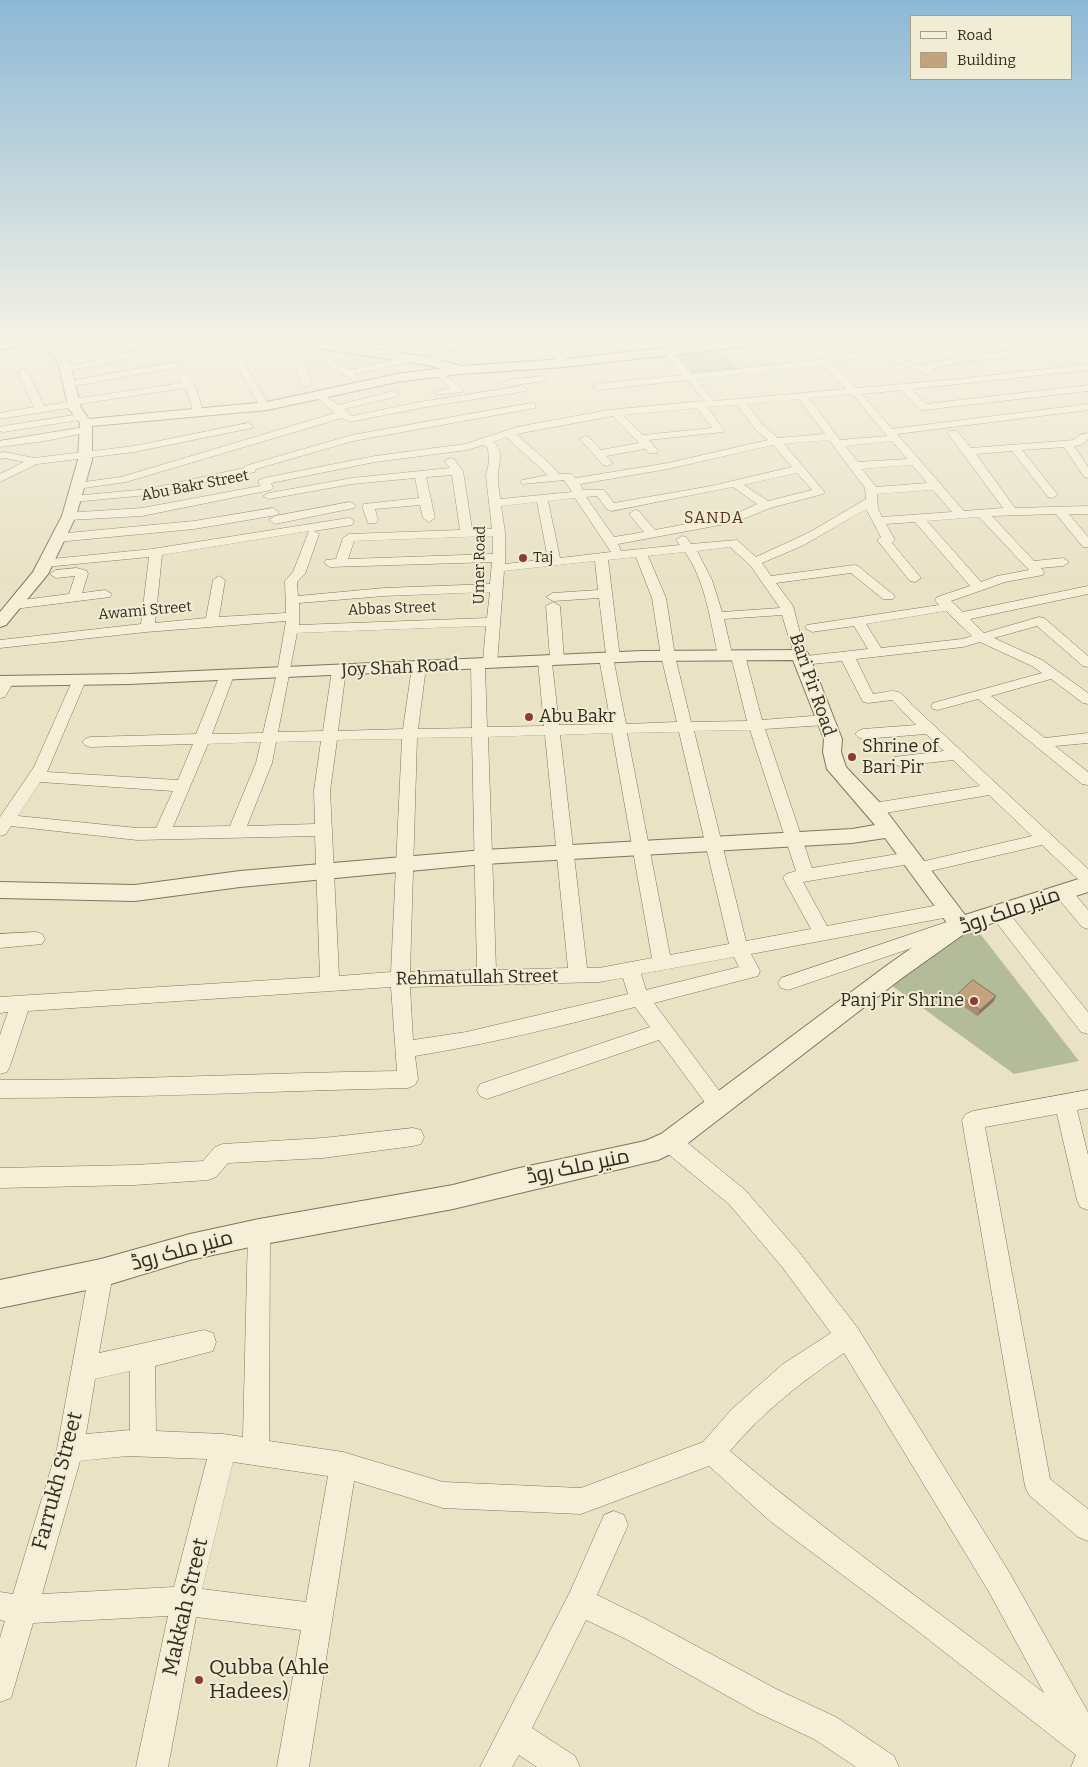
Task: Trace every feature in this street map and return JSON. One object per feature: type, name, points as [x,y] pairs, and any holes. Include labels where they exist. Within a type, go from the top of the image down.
[{"type":"street","points":[[34,418],[1,421],[5,443],[45,438],[75,418]]},
{"type":"street","points":[[0,622],[42,569],[69,516],[85,460],[80,418]]},
{"type":"street","points":[[244,418],[257,440]]},
{"type":"street","points":[[77,486],[241,460],[352,438],[479,418]]},
{"type":"street","points":[[510,418],[509,419],[513,431],[556,478]]},
{"type":"street","name":"Abu Bakr Street","points":[[69,516],[142,512],[267,488],[375,459],[466,447],[513,431],[582,418]]},
{"type":"street","points":[[624,418],[647,445]]},
{"type":"street","points":[[599,454],[719,430],[710,418]]},
{"type":"street","points":[[609,542],[711,524],[736,518],[766,505],[819,492],[776,441],[759,427],[753,418]]},
{"type":"street","points":[[819,418],[854,466],[871,495],[872,509],[889,540],[883,540],[915,578]]},
{"type":"street","points":[[878,418],[960,515]]},
{"type":"street","points":[[573,482],[618,475],[776,441],[892,435],[1007,418]]},
{"type":"street","points":[[73,499],[148,492],[241,460],[257,440],[325,420],[352,438]]},
{"type":"street","points":[[0,456],[34,461],[85,453],[134,449],[248,426]]},
{"type":"street","points":[[953,433],[968,450],[1012,512]]},
{"type":"street","points":[[585,439],[618,475]]},
{"type":"street","points":[[968,450],[1078,443],[1086,439]]},
{"type":"street","name":"Umer Road","points":[[484,441],[493,448],[495,462],[492,476],[499,532],[499,563],[494,622],[484,664],[480,732],[487,978]]},
{"type":"street","points":[[1067,444],[1088,475]]},
{"type":"street","points":[[1015,448],[1052,495]]},
{"type":"street","points":[[443,450],[457,471],[466,533]]},
{"type":"street","points":[[241,460],[267,488],[276,521]]},
{"type":"street","points":[[0,479],[34,461]]},
{"type":"street","points":[[854,466],[915,462]]},
{"type":"street","points":[[495,503],[600,492],[611,507],[735,484],[798,469]]},
{"type":"street","points":[[267,488],[352,482],[457,471]]},
{"type":"street","points":[[420,475],[429,518]]},
{"type":"street","points":[[526,482],[567,476],[573,482],[609,542],[620,555]]},
{"type":"street","points":[[735,484],[766,505]]},
{"type":"street","points":[[754,562],[780,553],[843,520],[871,495],[935,486]]},
{"type":"street","points":[[542,498],[555,562]]},
{"type":"street","points":[[372,520],[368,506],[426,501]]},
{"type":"street","points":[[42,569],[261,537],[260,535],[276,521],[350,506]]},
{"type":"street","points":[[878,521],[1012,512],[1088,510]]},
{"type":"street","points":[[1060,511],[1087,544]]},
{"type":"street","points":[[635,514],[652,534]]},
{"type":"street","points":[[983,514],[1038,572],[1002,579],[942,600],[982,638],[1037,663],[1088,700]]},
{"type":"street","points":[[918,518],[978,587]]},
{"type":"street","points":[[58,538],[276,521],[348,522]]},
{"type":"street","name":"Bari Pir Road","points":[[711,524],[754,562],[788,611],[801,658],[833,739],[832,752],[837,768],[874,809],[955,918]]},
{"type":"street","points":[[674,531],[690,548],[707,579],[716,616],[732,655],[806,876]]},
{"type":"street","points":[[499,532],[349,538],[335,563],[555,562],[733,544]]},
{"type":"street","points":[[236,832],[264,763],[268,738],[284,673],[292,623],[291,581],[299,574],[313,534]]},
{"type":"street","points":[[148,626],[156,553]]},
{"type":"street","points":[[404,1050],[466,1040],[530,1026],[751,971],[739,949],[668,656],[659,598],[641,553]]},
{"type":"street","points":[[601,557],[609,658],[619,729],[662,963]]},
{"type":"street","points":[[1031,565],[1063,562]]},
{"type":"street","points":[[42,569],[80,573],[74,598]]},
{"type":"street","points":[[768,580],[854,569],[888,596]]},
{"type":"street","points":[[212,621],[219,580]]},
{"type":"street","points":[[292,600],[384,592],[497,588]]},
{"type":"street","points":[[960,617],[1088,590]]},
{"type":"street","points":[[1072,593],[1088,606]]},
{"type":"street","points":[[14,606],[105,594]]},
{"type":"street","points":[[578,976],[553,730],[551,661],[553,602],[605,594]]},
{"type":"street","points":[[812,628],[948,607]]},
{"type":"street","points":[[716,616],[788,611]]},
{"type":"street","points":[[801,658],[847,656],[963,643],[1039,620],[1088,663]]},
{"type":"street","name":"Awami Street","points":[[0,644],[148,626],[212,621],[292,623]]},
{"type":"street","points":[[858,621],[877,653]]},
{"type":"street","name":"Abbas Street","points":[[292,623],[494,622]]},
{"type":"street","name":"Joy Shah Road","points":[[2,685],[79,680],[668,656],[732,655],[801,658]]},
{"type":"street","points":[[847,656],[868,699],[896,694],[907,708],[1088,880]]},
{"type":"street","points":[[0,1089],[96,1089],[224,1082],[408,1080],[404,1050],[400,980],[410,734],[419,667]]},
{"type":"street","points":[[330,984],[322,791],[339,670]]},
{"type":"street","points":[[938,706],[1053,674]]},
{"type":"street","points":[[162,834],[203,739],[227,675]]},
{"type":"street","points":[[4,825],[42,768],[79,680]]},
{"type":"street","points":[[980,694],[1088,780]]},
{"type":"street","points":[[90,742],[756,726],[825,720]]},
{"type":"street","points":[[863,734],[929,729]]},
{"type":"street","points":[[1041,743],[1088,738]]},
{"type":"street","points":[[900,761],[956,755]]},
{"type":"street","points":[[37,777],[183,786]]},
{"type":"street","points":[[874,809],[992,789]]},
{"type":"street","points":[[4,825],[137,834],[324,830]]},
{"type":"street","points":[[0,890],[135,893],[240,879],[484,857],[852,836],[890,830]]},
{"type":"street","points":[[822,933],[792,878],[914,863],[1045,839]]},
{"type":"street","name":"منیر ملک روڈ","points":[[0,1294],[101,1273],[190,1247],[259,1232],[453,1197],[515,1181],[649,1152],[670,1142],[889,976],[955,918],[999,913],[1088,884]]},
{"type":"street","points":[[1063,892],[1088,922]]},
{"type":"street","points":[[999,913],[1088,1026]]},
{"type":"street","points":[[788,983],[955,918]]},
{"type":"street","name":"Rehmatullah Street","points":[[0,1005],[400,980],[599,975],[822,933],[955,918]]},
{"type":"street","points":[[0,941],[36,939]]},
{"type":"street","points":[[630,969],[639,998],[719,1106]]},
{"type":"street","points":[[0,1066],[20,1004]]},
{"type":"street","points":[[487,1090],[663,1031]]},
{"type":"street","points":[[1088,1100],[973,1120],[1038,1486],[1088,1527]]},
{"type":"street","points":[[1065,1104],[1087,1188]]},
{"type":"street","points":[[0,1178],[134,1175],[208,1170],[223,1154],[323,1148],[413,1137]]},
{"type":"street","points":[[670,1142],[737,1197],[791,1260],[848,1336],[999,1582],[1088,1742]]},
{"type":"street","points":[[256,1452],[259,1232]]},
{"type":"street","name":"Farrukh Street","points":[[0,1687],[11,1608],[70,1448],[101,1273]]},
{"type":"street","points":[[70,1448],[127,1443],[223,1447],[343,1464],[442,1495],[581,1501],[712,1452],[741,1418],[792,1374],[848,1336]]},
{"type":"street","points":[[85,1369],[204,1342]]},
{"type":"street","points":[[142,1356],[143,1444]]},
{"type":"street","name":"Makkah Street","points":[[152,1767],[185,1602],[223,1447]]},
{"type":"street","points":[[712,1452],[780,1511],[925,1619],[1088,1746]]},
{"type":"street","points":[[293,1767],[343,1464]]},
{"type":"street","points":[[496,1767],[580,1602],[614,1525]]},
{"type":"street","points":[[11,1608],[185,1602],[318,1618]]},
{"type":"street","points":[[580,1602],[636,1629],[767,1701],[825,1728],[883,1767]]},
{"type":"street","points":[[513,1733],[564,1767]]},
{"type":"green space","points":[[971,922],[1079,1061],[1014,1074],[884,980]]},
{"type":"building","name":"Panj Pir Shrine","points":[[973,980],[996,996],[980,1010],[958,994]]},
{"type":"place","name":"Taj","points":[[523,558]]},
{"type":"place","name":"Abu Bakr","points":[[529,717]]},
{"type":"place","name":"Shrine of Bari Pir","points":[[852,757]]},
{"type":"place","name":"Panj Pir Shrine","points":[[974,1001]]},
{"type":"place","name":"Qubba (Ahle Hadees)","points":[[199,1680]]},
{"type":"district","name":"SANDA","points":[[714,519]]}]
